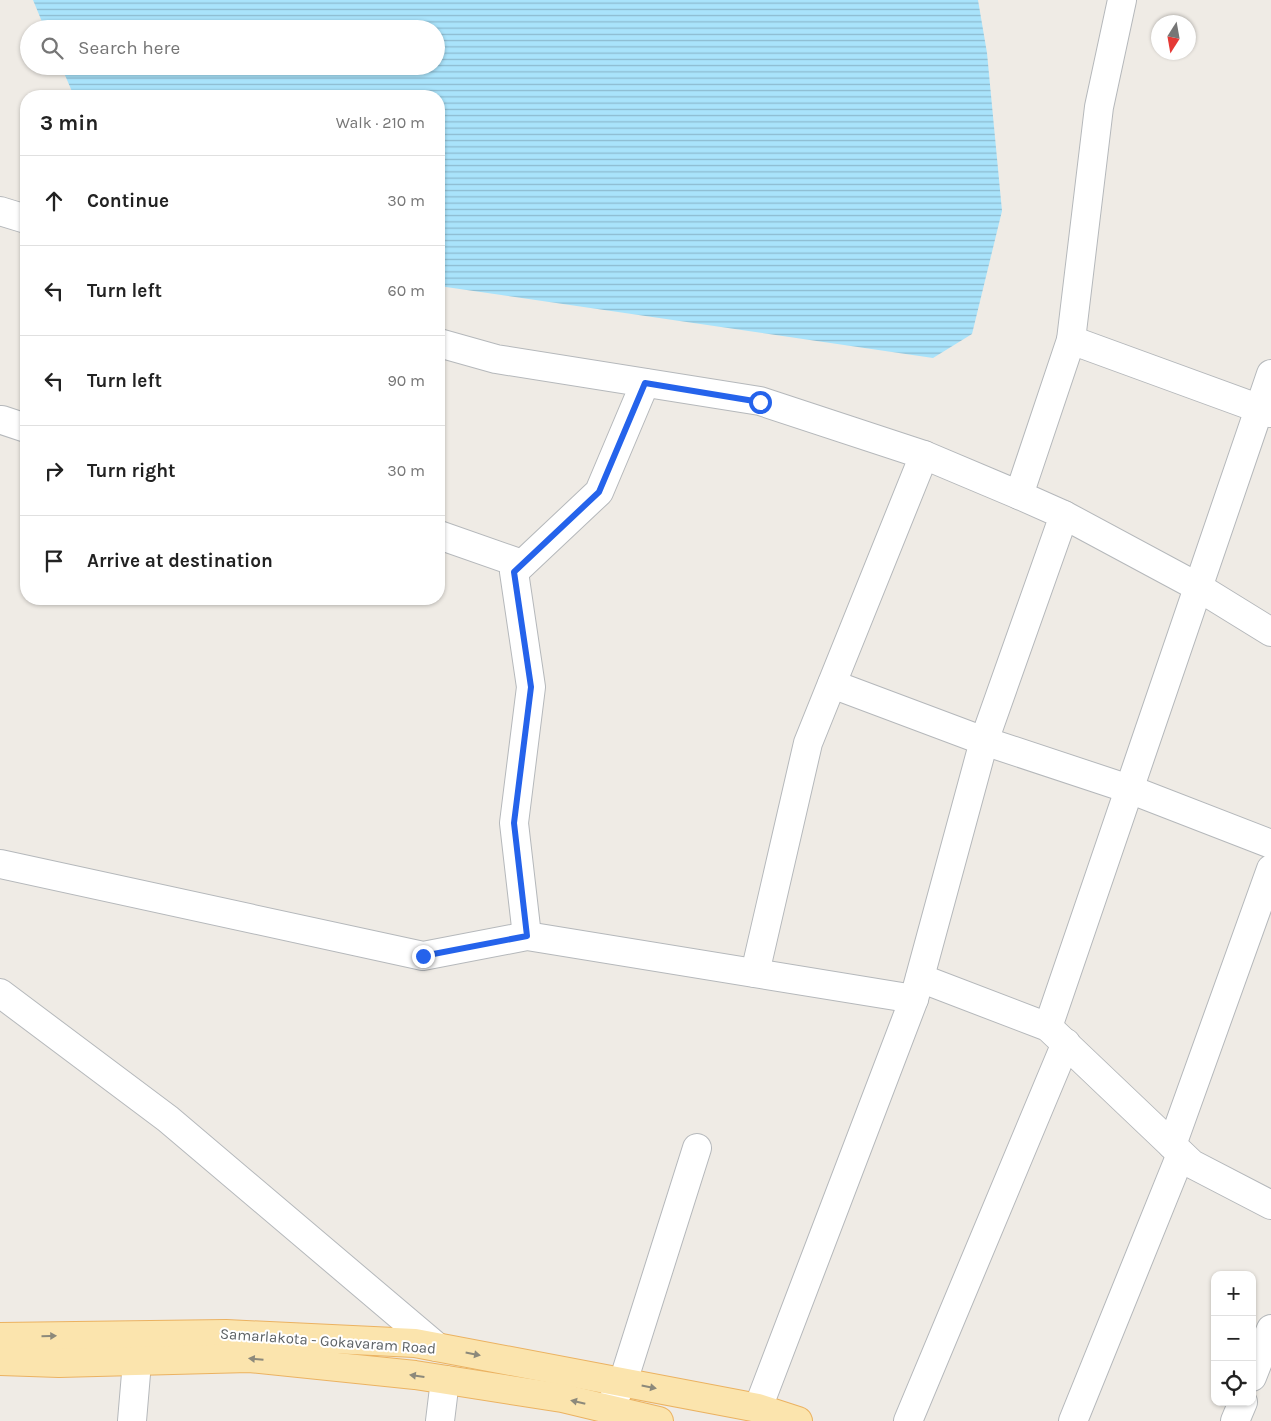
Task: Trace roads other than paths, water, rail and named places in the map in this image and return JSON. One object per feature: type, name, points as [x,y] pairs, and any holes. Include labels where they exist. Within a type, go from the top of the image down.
[{"type":"main road","name":"Samarlakota - Gokavaram Road","points":[[0,1337],[226,1334],[415,1343],[758,1408],[798,1421]]},
{"type":"main road","points":[[0,1361],[60,1364],[249,1358],[415,1375],[562,1398],[659,1421]]},
{"type":"street","points":[[1019,495],[1071,340],[1099,107],[1122,0]]},
{"type":"street","points":[[0,211],[20,218]]},
{"type":"street","points":[[1071,340],[1265,411]]},
{"type":"street","points":[[445,345],[496,359],[760,402],[924,455],[1064,515],[1198,587],[1271,632]]},
{"type":"street","points":[[908,1421],[1057,1035],[1129,789],[1198,587],[1265,411],[1271,374]]},
{"type":"street","points":[[527,936],[514,823],[531,687],[514,572],[599,492],[645,383]]},
{"type":"street","points":[[755,973],[808,743],[924,455]]},
{"type":"street","points":[[758,1408],[917,988],[984,741],[1064,515]]},
{"type":"street","points":[[445,537],[522,564]]},
{"type":"street","points":[[832,684],[984,741],[1129,789],[1271,844]]},
{"type":"street","points":[[0,864],[423,956],[527,936],[755,973],[917,988],[1057,1035],[1192,1164],[1271,1205]]},
{"type":"street","points":[[1073,1421],[1177,1150],[1271,869]]},
{"type":"street","points":[[0,993],[168,1119],[437,1347]]},
{"type":"street","points":[[609,1409],[623,1382],[697,1148]]},
{"type":"street","points":[[1256,1367],[1271,1329]]},
{"type":"street","points":[[132,1421],[137,1362]]},
{"type":"street","points":[[440,1421],[445,1380]]},
{"type":"street","points":[[1235,1421],[1241,1406]]},
{"type":"water","points":[[33,0],[978,0],[987,53],[1002,211],[972,334],[933,358],[445,287],[445,90],[71,90],[65,75],[445,75],[445,20],[41,20]]}]
